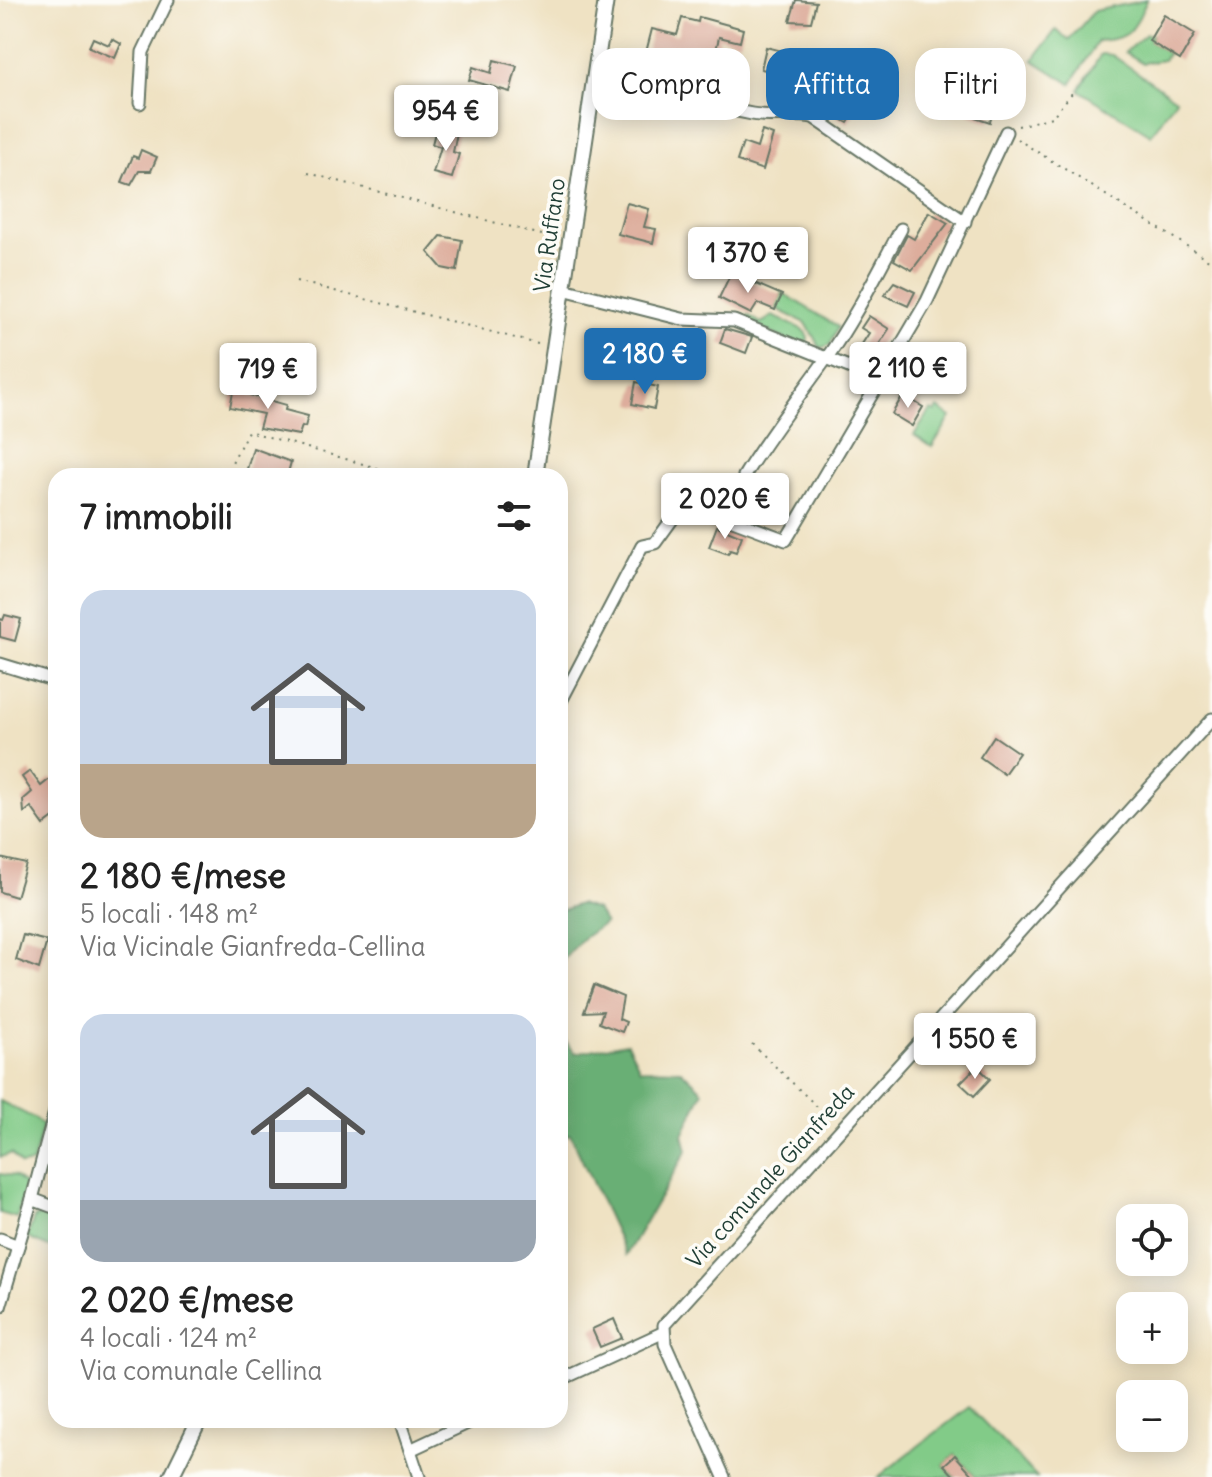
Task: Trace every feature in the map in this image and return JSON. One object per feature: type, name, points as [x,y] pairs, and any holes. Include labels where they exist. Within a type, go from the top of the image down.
[{"type":"street","points":[[140,103],[143,52],[168,0]]},
{"type":"street","name":"Via Ruffano","points":[[599,48],[606,0]]},
{"type":"street","name":"Via Ruffano","points":[[536,468],[592,93]]},
{"type":"street","points":[[750,114],[777,118],[791,113],[813,117],[965,222]]},
{"type":"street","points":[[568,688],[642,546],[655,543],[676,514],[693,505],[786,540],[927,301],[1006,132]]},
{"type":"street","points":[[744,476],[777,421],[826,358],[901,229]]},
{"type":"street","points":[[563,289],[682,319],[734,321],[881,380]]},
{"type":"street","points":[[0,664],[48,679]]},
{"type":"street","name":"Via comunale Gianfreda","points":[[662,1333],[664,1325],[840,1128],[1212,719]]},
{"type":"street","points":[[0,1307],[48,1138]]},
{"type":"street","points":[[32,1199],[48,1205]]},
{"type":"street","points":[[0,1239],[18,1246]]},
{"type":"street","points":[[568,1376],[662,1333],[724,1477]]},
{"type":"street","points":[[171,1477],[195,1428]]},
{"type":"street","points":[[403,1428],[419,1477]]},
{"type":"street","points":[[410,1450],[457,1428]]},
{"type":"path","points":[[1006,132],[1028,121],[1052,117],[1073,92]]},
{"type":"path","points":[[1006,132],[1212,262]]},
{"type":"path","points":[[308,173],[570,243]]},
{"type":"path","points":[[296,281],[555,348]]},
{"type":"path","points":[[229,468],[248,431],[377,468]]},
{"type":"path","points":[[752,1044],[840,1128]]},
{"type":"green space","points":[[1147,0],[1130,31],[1118,38],[1098,41],[1071,84],[1033,60],[1056,30],[1069,40],[1094,11]]},
{"type":"green space","points":[[1146,34],[1153,35],[1149,41],[1169,53],[1163,60],[1143,63],[1125,52]]},
{"type":"green space","points":[[1101,54],[1112,55],[1176,99],[1151,135],[1079,90]]},
{"type":"green space","points":[[783,293],[838,327],[830,345],[820,348],[806,323],[775,308]]},
{"type":"green space","points":[[748,315],[761,323],[773,316],[804,330],[808,338],[805,348],[746,322]]},
{"type":"green space","points":[[938,408],[951,417],[932,447],[914,435],[931,410],[935,412]]},
{"type":"green space","points":[[579,904],[597,910],[605,923],[582,939],[568,954],[568,908]]},
{"type":"green space","points":[[627,1043],[640,1069],[681,1070],[703,1091],[683,1135],[687,1150],[626,1255],[570,1134],[568,1045],[575,1053]]},
{"type":"green space","points":[[0,1101],[43,1126],[33,1163],[21,1165],[11,1154],[0,1157]]},
{"type":"green space","points":[[0,1174],[14,1176],[25,1185],[17,1218],[0,1213]]},
{"type":"green space","points":[[48,1212],[48,1247],[27,1238],[34,1218]]},
{"type":"green space","points":[[969,1407],[1037,1477],[975,1477],[955,1455],[944,1465],[955,1477],[878,1477]]},
{"type":"building","points":[[796,0],[816,2],[811,22],[790,21]]},
{"type":"building","points":[[1164,15],[1195,34],[1180,60],[1149,41]]},
{"type":"building","points":[[699,17],[743,29],[740,42],[719,37],[717,48],[647,48],[652,29],[677,35],[682,18],[698,22]]},
{"type":"building","points":[[93,38],[109,45],[112,39],[121,44],[115,58],[89,47]]},
{"type":"building","points":[[766,47],[770,48],[766,48],[766,70],[761,69]]},
{"type":"building","points":[[494,60],[517,66],[510,92],[469,80],[473,67],[491,73]]},
{"type":"building","points":[[436,129],[457,133],[453,152],[459,154],[452,178],[433,173],[441,147],[432,144]]},
{"type":"building","points":[[762,131],[773,135],[763,170],[737,161],[743,143],[757,148]]},
{"type":"building","points":[[141,150],[157,157],[151,171],[139,171],[131,185],[122,182],[133,156],[138,158]]},
{"type":"building","points":[[627,203],[649,209],[644,227],[656,229],[653,243],[618,234]]},
{"type":"building","points":[[929,212],[948,223],[912,270],[894,260],[907,235],[914,239]]},
{"type":"building","points":[[441,236],[462,240],[457,271],[442,268],[428,252]]},
{"type":"building","points":[[761,245],[777,255],[768,269],[752,259]]},
{"type":"building","points":[[731,273],[782,295],[775,310],[758,303],[751,314],[719,298]]},
{"type":"building","points":[[894,282],[915,292],[908,306],[884,295]]},
{"type":"building","points":[[869,316],[889,329],[874,352],[862,344],[869,333],[861,328]]},
{"type":"building","points":[[725,329],[752,337],[746,353],[720,343]]},
{"type":"building","points":[[666,334],[684,341],[674,362],[657,356]]},
{"type":"building","points":[[235,382],[252,386],[250,395],[286,405],[285,410],[308,416],[305,427],[302,426],[299,435],[259,428],[263,414],[230,407]]},
{"type":"building","points":[[636,382],[658,387],[654,409],[632,404]]},
{"type":"building","points":[[903,395],[923,407],[912,426],[892,414]]},
{"type":"building","points":[[253,448],[291,462],[289,468],[247,468]]},
{"type":"building","points":[[714,480],[744,497],[736,512],[713,501],[716,496],[708,492]]},
{"type":"building","points":[[717,526],[742,536],[736,552],[730,550],[728,554],[709,547]]},
{"type":"building","points":[[5,615],[21,619],[15,641],[0,637],[0,619],[3,620]]},
{"type":"building","points":[[994,736],[1019,753],[1004,774],[980,757]]},
{"type":"building","points":[[30,771],[41,786],[48,780],[48,822],[44,825],[31,807],[24,813],[23,800],[32,792],[22,777]]},
{"type":"building","points":[[0,858],[26,864],[16,897],[0,892]]},
{"type":"building","points":[[23,935],[47,941],[39,969],[16,960]]},
{"type":"building","points":[[594,985],[623,997],[619,1019],[626,1022],[622,1032],[599,1023],[603,1011],[584,1012]]},
{"type":"building","points":[[977,1066],[990,1079],[974,1096],[960,1083]]},
{"type":"building","points":[[614,1319],[622,1338],[600,1347],[592,1329]]},
{"type":"building","points":[[955,1455],[975,1477],[955,1477],[944,1465]]}]
